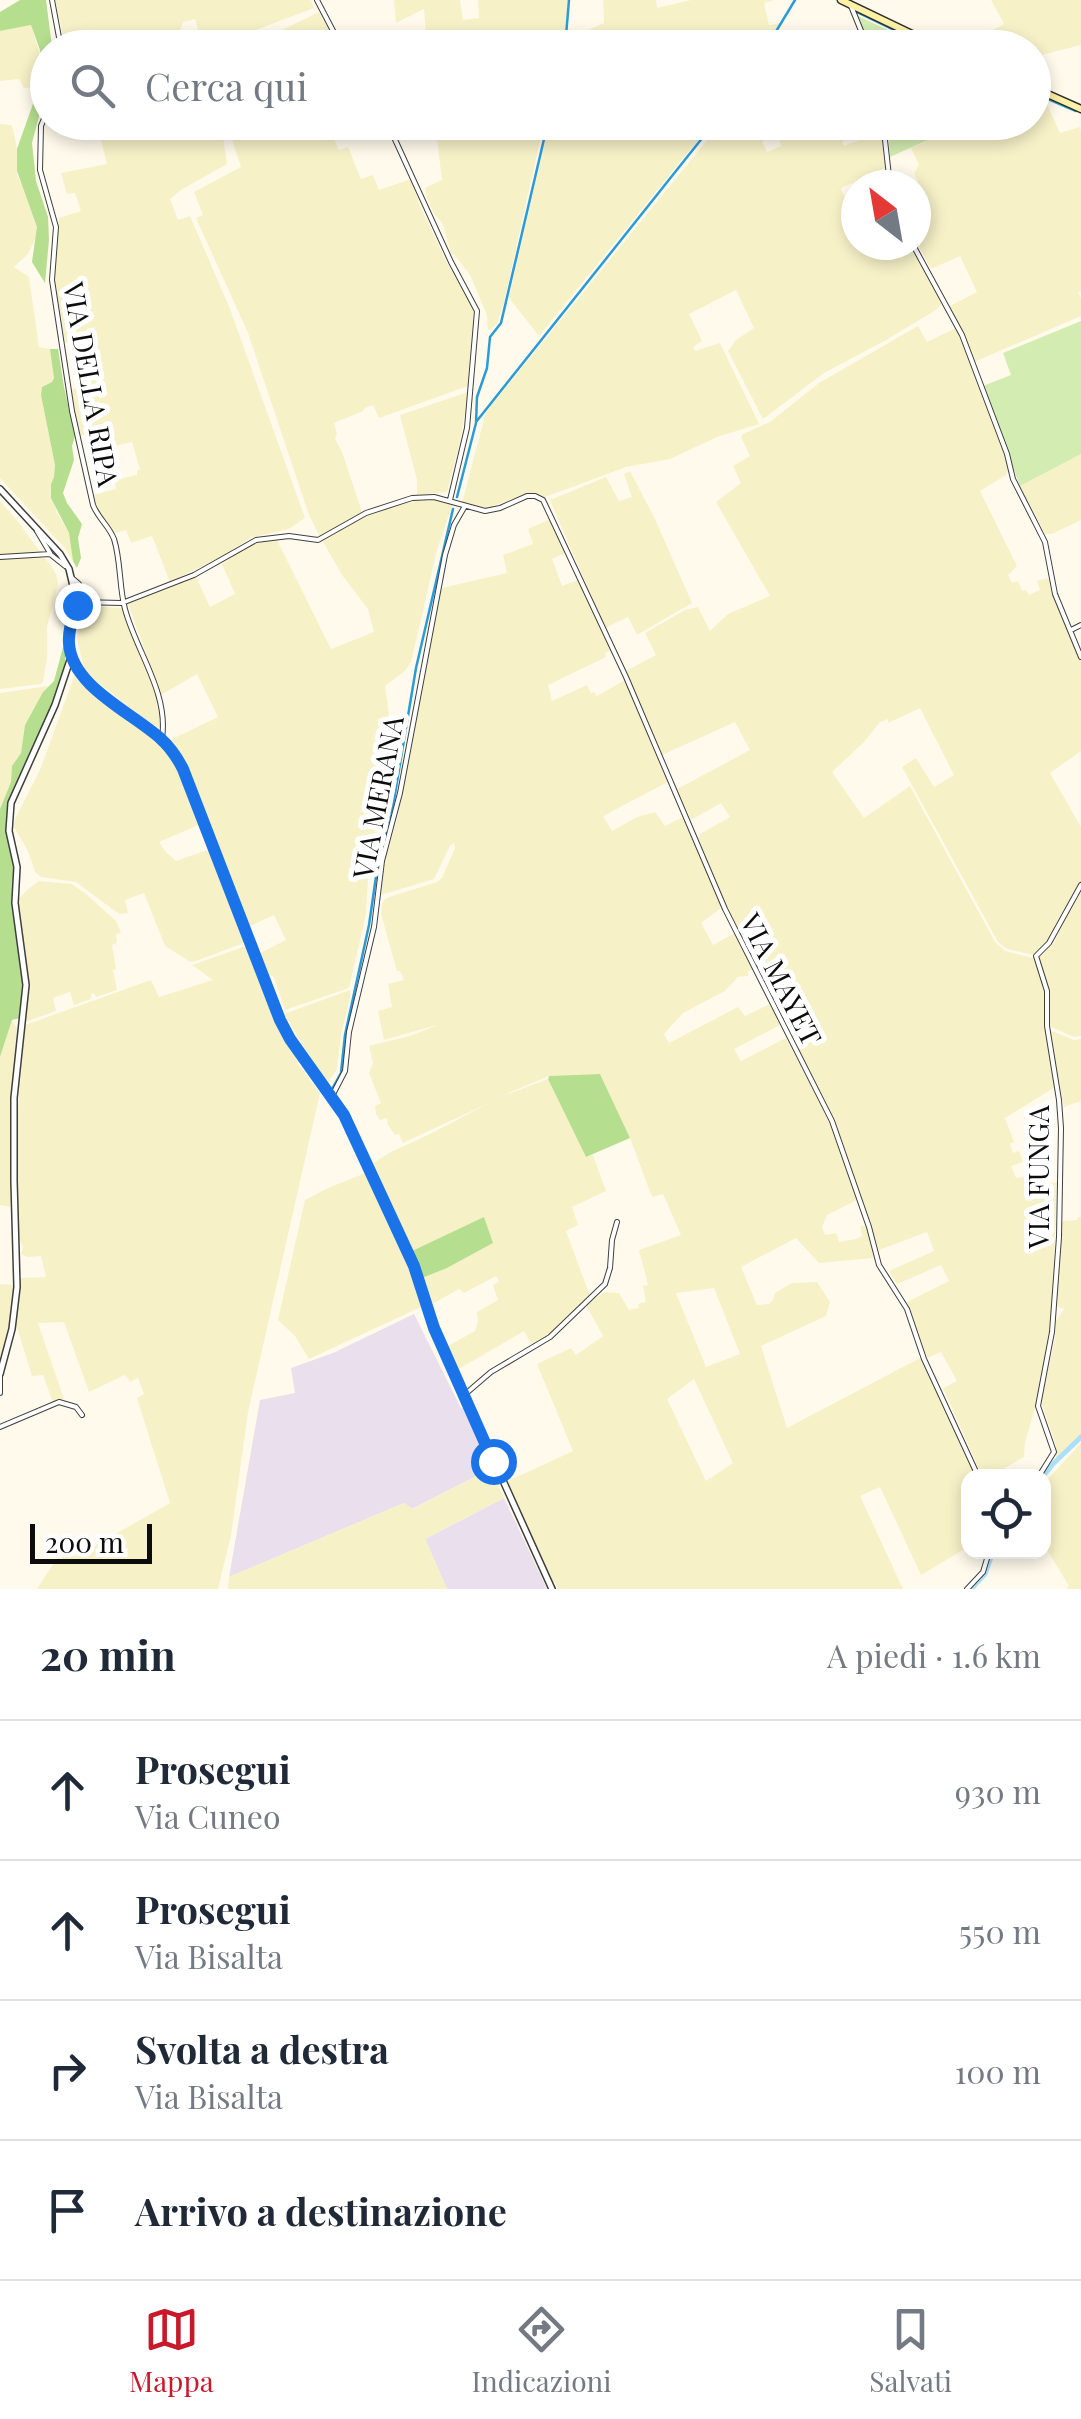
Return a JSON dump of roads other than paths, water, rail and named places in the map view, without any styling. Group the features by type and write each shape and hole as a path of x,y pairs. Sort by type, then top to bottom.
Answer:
{"main road":[{"path":"841,0 904,30"},
{"path":"1051,96 1081,109"}],"street":[{"path":"52,0 58,30"},
{"path":"317,0 333,30"},
{"path":"850,4 860,30"},
{"name":"VIA DELLA RIPA","path":"41,140 40,170 56,227 52,280 72,411 93,505 113,537 124,608 158,696 162,739"},
{"path":"396,140 477,312 467,428 450,500"},
{"path":"885,140 888,170"},
{"path":"921,260 962,335 1007,454 1012,479 1047,548 1052,583 1081,657"},
{"path":"0,490 70,569 68,640 76,670 162,739 183,769 286,1030 344,1115 414,1266 434,1328 552,1589"},
{"name":"VIA MAYET","path":"465,506 486,511 527,496 543,500 626,677 725,909 832,1120 879,1265 907,1309 924,1359 975,1469"},
{"path":"78,602 124,602 194,575 256,540 289,536 318,540 366,514 401,501 426,497 465,506"},
{"name":"VIA MERANA","path":"332,1096 345,1071 348,1032 374,927 382,861 400,792 445,555 454,525 465,506"},
{"path":"37,531 50,554 70,569"},
{"path":"0,558 50,554"},
{"path":"70,622 78,602 79,584 72,578"},
{"path":"1071,630 1081,624"},
{"path":"0,1393 17,1287 14,1098 26,973 16,917 17,867 9,831 10,803 55,706 71,657"},
{"name":"VIA FUNGA","path":"1044,1469 1054,1452 1038,1406 1052,1332 1061,1128 1047,1026 1047,991 1036,956 1049,943 1081,885"},
{"path":"464,1396 491,1372 550,1336 604,1284 617,1222"},
{"path":"0,1427 60,1402 76,1407 82,1415"},
{"path":"967,1589 983,1572 987,1559"}],"waterway":[{"path":"566,30 569,0"},
{"path":"777,30 795,0"},
{"path":"855,11 895,30"},
{"path":"1051,100 1076,111"},
{"path":"457,497 476,423 477,397 487,368 490,337 501,323 544,140"},
{"path":"476,422 701,140"},
{"path":"332,1089 341,1073 416,668 453,509"},
{"path":"1049,1469 1081,1437"},
{"path":"971,1589 985,1574 990,1559"}]}
